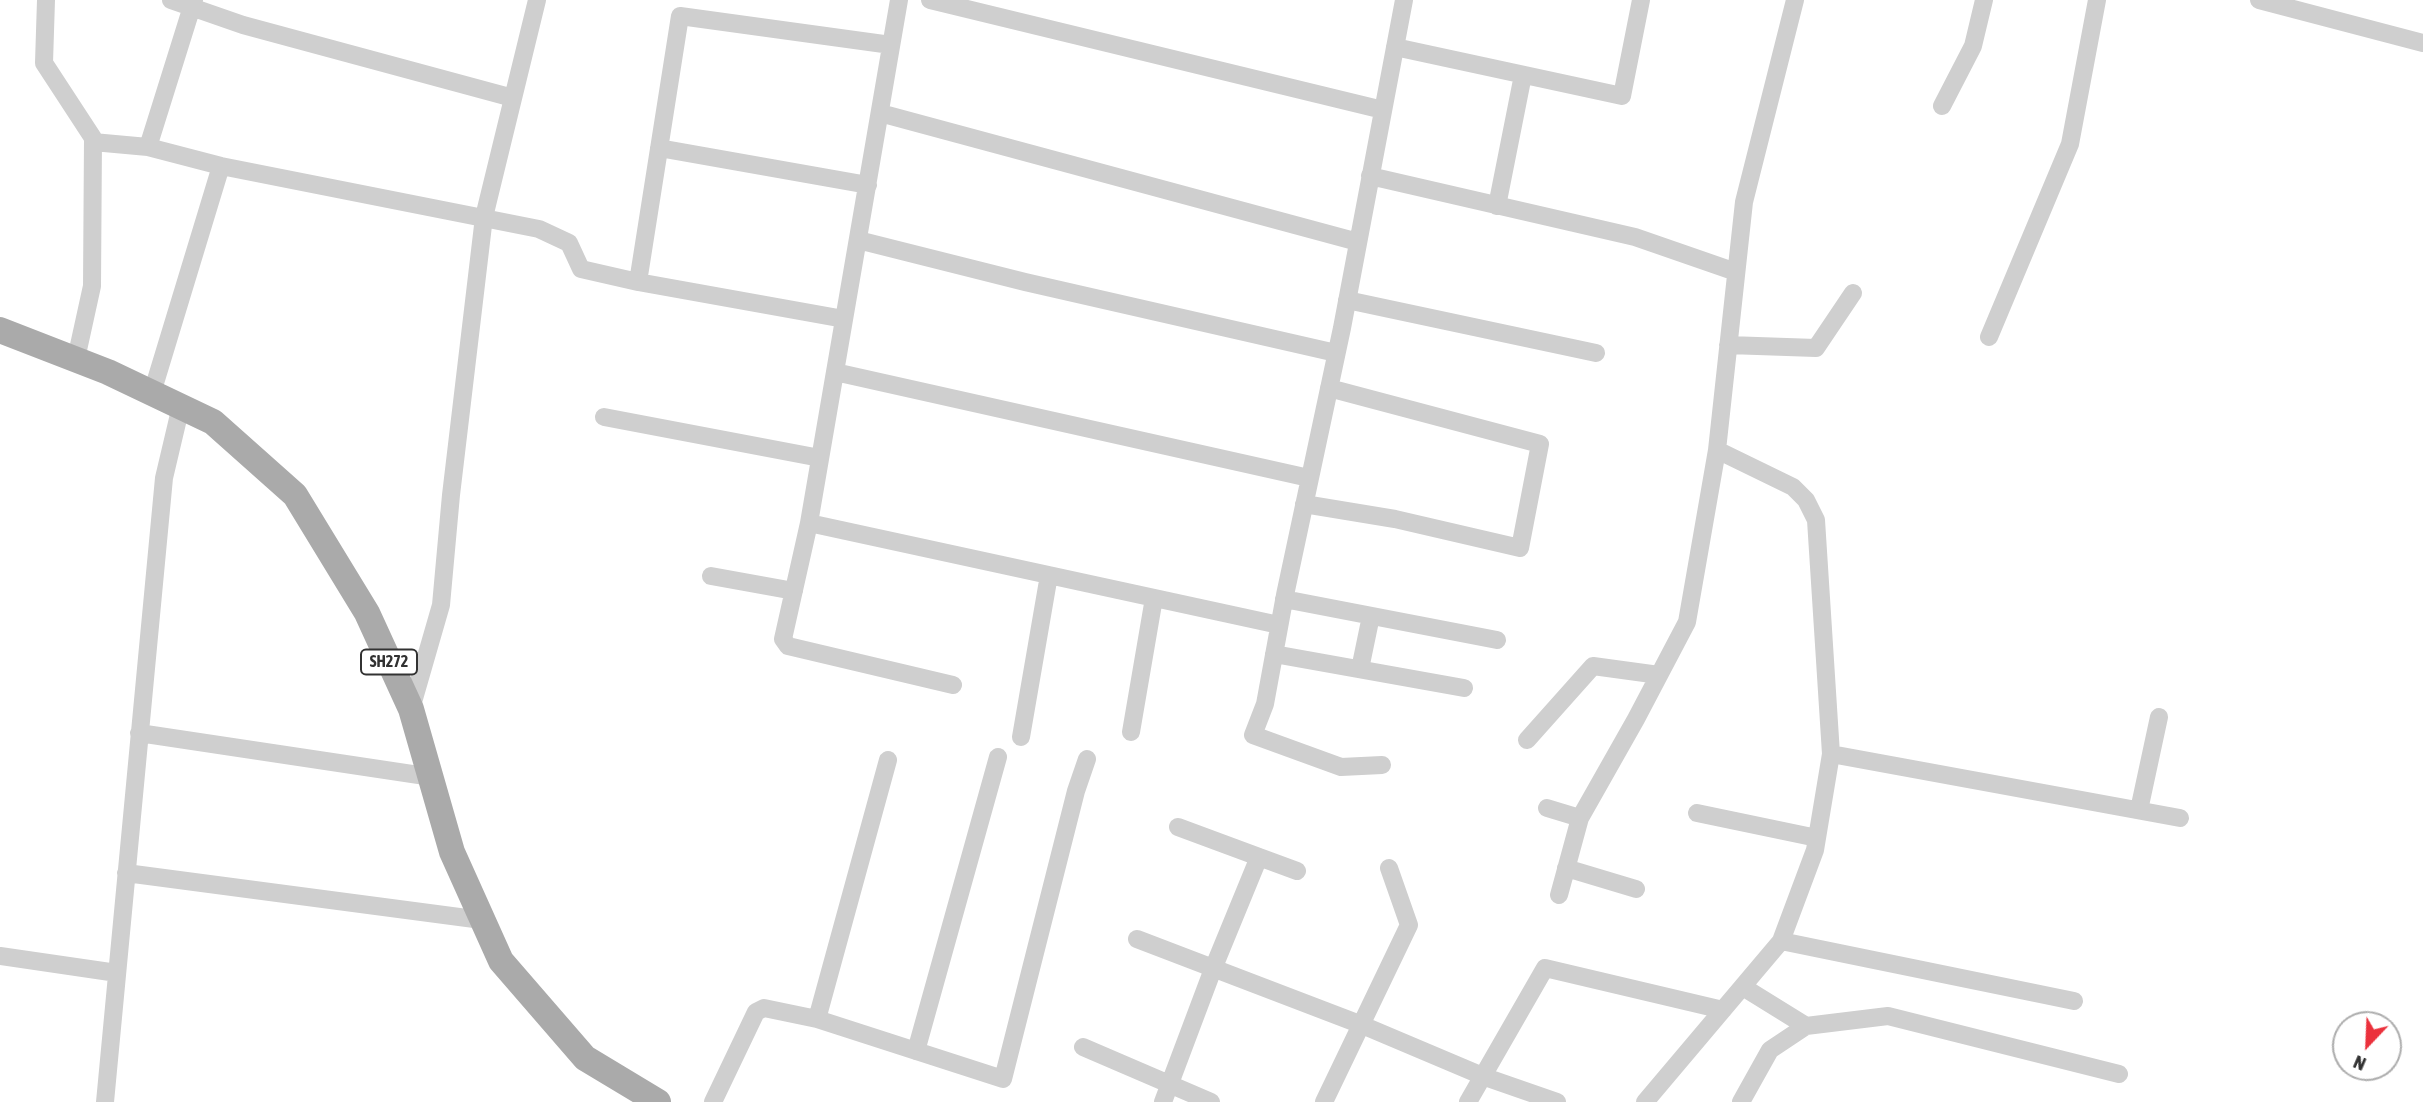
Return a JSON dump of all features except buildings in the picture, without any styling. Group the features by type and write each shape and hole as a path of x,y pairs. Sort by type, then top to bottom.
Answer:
{"main road":[{"name":"SH272","path":"0,330 76,359 213,422 295,495 367,613 411,709 452,852 501,961 585,1058 658,1102"}],"street":[{"path":"46,0 44,63 93,138 92,286 76,359"},
{"path":"171,0 193,3 243,25 513,98"},
{"path":"411,709 442,605 451,495 484,217 537,0"},
{"path":"899,0 820,458 783,639 788,646 953,685"},
{"path":"930,0 1383,110"},
{"path":"1382,765 1341,768 1253,735 1265,704 1284,599 1347,300 1404,0"},
{"path":"1395,47 1622,96 1641,0"},
{"path":"1559,895 1580,818 1687,621 1717,450 1744,202 1795,0"},
{"path":"1942,106 1973,46 1984,0"},
{"path":"1989,337 2070,144 2097,0"},
{"path":"2259,0 2423,43"},
{"path":"148,147 193,3"},
{"path":"638,282 680,16 891,45"},
{"path":"1497,206 1523,75"},
{"path":"880,113 1358,243"},
{"path":"93,142 148,147 221,166 539,229 569,243 582,269 638,282 844,319"},
{"path":"659,148 867,185"},
{"path":"152,393 221,166"},
{"path":"1370,176 1635,237 1736,272"},
{"path":"858,240 1025,282 1336,353"},
{"path":"1728,345 1816,348 1853,293"},
{"path":"1347,300 1596,353"},
{"path":"835,372 1310,478"},
{"path":"1304,504 1395,519 1520,548 1540,444 1329,388"},
{"path":"105,1102 164,478 181,407"},
{"path":"604,417 820,458"},
{"path":"1645,1102 1781,940 1815,850 1831,754 1816,520 1806,500 1793,487 1717,450"},
{"path":"808,523 1279,625"},
{"path":"1021,737 1049,575"},
{"path":"711,576 794,591"},
{"path":"1131,732 1154,598"},
{"path":"1284,599 1497,640"},
{"path":"1360,669 1371,616"},
{"path":"1274,654 1464,688"},
{"path":"1527,740 1593,666 1659,675"},
{"path":"2139,810 2159,717"},
{"path":"139,733 432,777"},
{"path":"1831,754 2180,818"},
{"path":"916,1051 998,758"},
{"path":"713,1102 756,1012 764,1008 817,1019 1003,1079 1076,791 1087,759"},
{"path":"817,1019 888,760"},
{"path":"1547,808 1580,818"},
{"path":"1698,813 1817,838"},
{"path":"1178,827 1297,871"},
{"path":"1166,1094 1259,857"},
{"path":"1324,1102 1409,925 1389,868"},
{"path":"1566,868 1636,889"},
{"path":"126,873 482,920"},
{"path":"1137,939 1362,1025 1485,1077 1557,1102"},
{"path":"1781,940 2074,1001"},
{"path":"0,956 117,973"},
{"path":"1468,1102 1485,1077 1545,968 1723,1010"},
{"path":"1743,987 1806,1026"},
{"path":"1741,1102 1770,1050 1806,1026 1888,1016 2119,1074"},
{"path":"1083,1047 1166,1094 1211,1102"}]}
